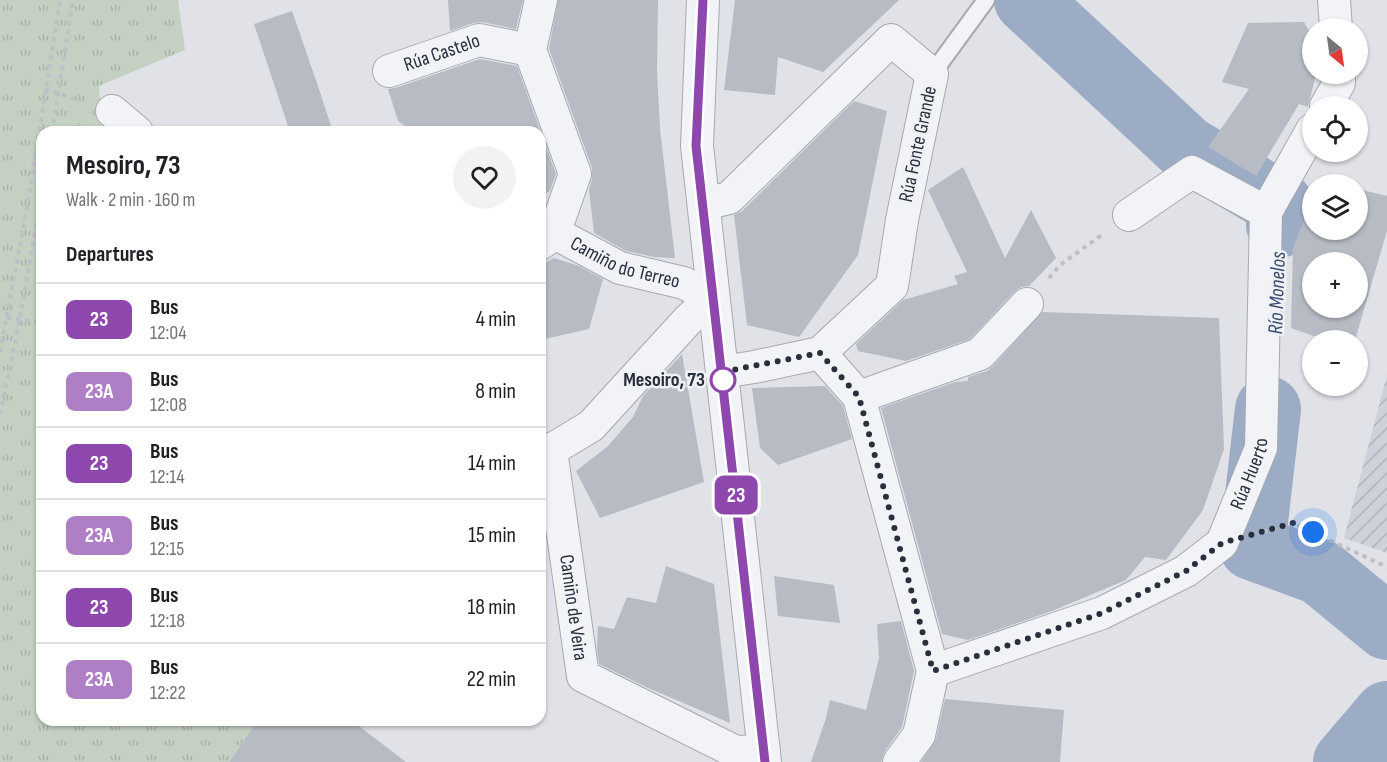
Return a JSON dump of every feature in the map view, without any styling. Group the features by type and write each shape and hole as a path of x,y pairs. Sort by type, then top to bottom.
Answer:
{"street":[{"path":"541,0 530,50 576,174 546,232"},
{"path":"1334,0 1335,18"},
{"path":"699,3 696,146 764,757"},
{"name":"Rúa Castelo","path":"389,71 479,40 530,50"},
{"name":"Rúa Fonte Grande","path":"704,204 729,198 891,40 932,74 902,220 892,286 820,353"},
{"path":"112,111 129,126"},
{"name":"Rúa Huerto","path":"933,671 1102,613 1186,571 1222,543 1262,448 1266,212 1302,148"},
{"path":"1129,215 1192,172 1266,212"},
{"name":"Camiño do Terreo","path":"546,234 620,268 684,283 712,298"},
{"path":"546,449 591,426 688,320 712,298"},
{"path":"859,397 980,354 1027,304"},
{"path":"722,372 820,353 859,397 933,671 919,735 899,762"},
{"name":"Camiño de Veira","path":"546,449 583,676 736,752 764,757"}],"lane":[{"path":"932,74 986,0"}],"path":[{"path":"39,126 60,0"},
{"path":"53,126 73,0"},
{"path":"0,352 36,144"},
{"path":"1027,304 1060,265 1129,215"},
{"path":"0,414 36,226"},
{"path":"7,318 36,321"},
{"path":"1222,543 1293,523 1387,567"}],"shaded area":[{"path":"1387,375 1387,553 1344,538"},
{"path":"1387,729 1387,762 1334,762 1335,758"}],"green space":[{"path":"0,0 178,0 185,50 99,86 102,126 36,126 36,726 254,726 229,762 0,762"}],"building":[{"path":"448,0 523,0 516,29 482,22 450,31"},
{"path":"558,0 658,0 657,71 660,129 675,258 654,257 626,251 594,233 589,190 592,168 549,49"},
{"path":"735,0 899,0 823,72 778,57 775,95 724,90"},
{"path":"292,11 331,126 288,126 254,24"},
{"path":"1302,22 1302,84 1314,84 1311,96 1302,96 1302,105 1299,104 1256,176 1208,147 1249,89 1222,82 1248,23"},
{"path":"480,59 517,66 539,126 405,126 398,121 388,89"},
{"path":"854,101 887,111 858,255 799,337 747,325 734,215 742,211"},
{"path":"546,146 556,174 550,191 546,193"},
{"path":"963,167 1005,258 1031,210 1056,258 1029,286 1021,287 1014,292 970,339 906,361 858,351 856,344 903,300 958,284 954,276 967,272 928,190"},
{"path":"1368,191 1387,196 1387,231 1368,296 1368,252 1302,252 1302,318 1361,318 1358,330 1302,330 1302,332 1291,328 1293,248 1302,225 1302,240 1368,240"},
{"path":"554,258 579,266 603,279 589,329 546,339 546,262"},
{"path":"1042,312 1219,318 1224,449 1203,510 1166,560 1145,557 1126,580 1052,611 968,640 942,634 881,408 955,382 968,381 968,377 987,371"},
{"path":"682,354 704,482 600,518 576,471 608,446 633,417 643,396"},
{"path":"825,386 843,406 852,439 778,465 760,448 752,388"},
{"path":"666,566 714,584 730,723 599,664 598,626 614,629 627,597 656,603"},
{"path":"774,576 834,585 840,623 778,616"},
{"path":"901,621 914,671 902,727 885,751 881,762 811,762 830,700 866,710 879,658 877,624"},
{"path":"945,699 1064,710 1060,762 921,762 936,739"},
{"path":"254,726 359,726 406,762 229,762"}],"waterway":[{"name":"Río Monelos","path":"1027,0 1186,148 1280,204 1279,225"},
{"name":"Río Monelos","path":"1268,409 1252,547 1320,572 1387,627"},
{"name":"Río Monelos","path":"1346,762 1387,714"}],"bus line":[{"name":"23","path":"703,0 696,146 765,762"}],"place":[{"name":"Mesoiro, 73","path":"723,380"}],"route":[{"path":"723,380 722,372 820,353 859,397 933,671 1102,613 1186,571 1222,543 1293,523 1313,532"}]}
